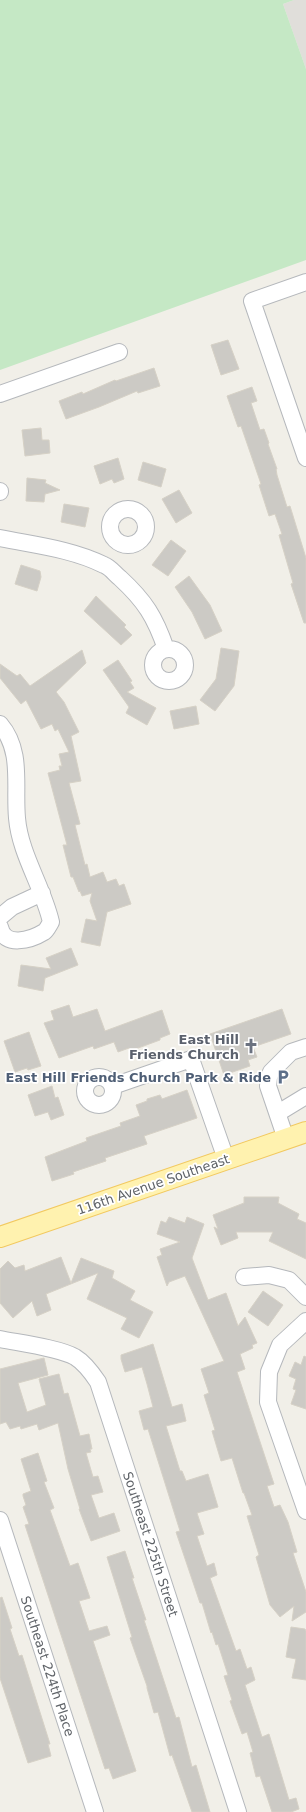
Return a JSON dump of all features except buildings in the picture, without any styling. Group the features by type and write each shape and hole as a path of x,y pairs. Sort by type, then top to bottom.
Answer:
{"main road":[{"name":"116th Avenue Southeast","path":"0,1238 306,1132"}],"street":[{"path":"306,282 252,301 306,458"},
{"path":"0,394 119,352"},
{"path":"0,538 83,556 105,565 131,589 146,606 159,627 166,649"},
{"path":"105,565 119,543"},
{"path":"0,724 14,747 16,765 17,819 22,841 42,893 51,922 44,932 20,941 11,940 4,936 0,928"},
{"path":"0,917 12,907 42,893"},
{"path":"286,1139 268,1086 269,1077 291,1052 306,1046"},
{"path":"113,1086 191,1059 226,1159"},
{"path":"278,1113 306,1096"},
{"path":"244,1277 269,1275 289,1280 306,1297"},
{"path":"306,1321 280,1345 269,1372 268,1402 306,1511"},
{"name":"Southeast 225th Street","path":"0,1338 61,1352 75,1357 92,1373 98,1382 238,1812"},
{"name":"Southeast 224th Place","path":"0,1520 95,1812"}],"shaded area":[{"path":"294,0 306,0 306,69 283,4"}],"green space":[{"path":"0,0 294,0 283,4 306,69 306,260 0,370"}],"place":[{"name":"East Hill Friends Church","path":"251,1046"},
{"name":"East Hill Friends Church Park & Ride","path":"283,1077"}]}
